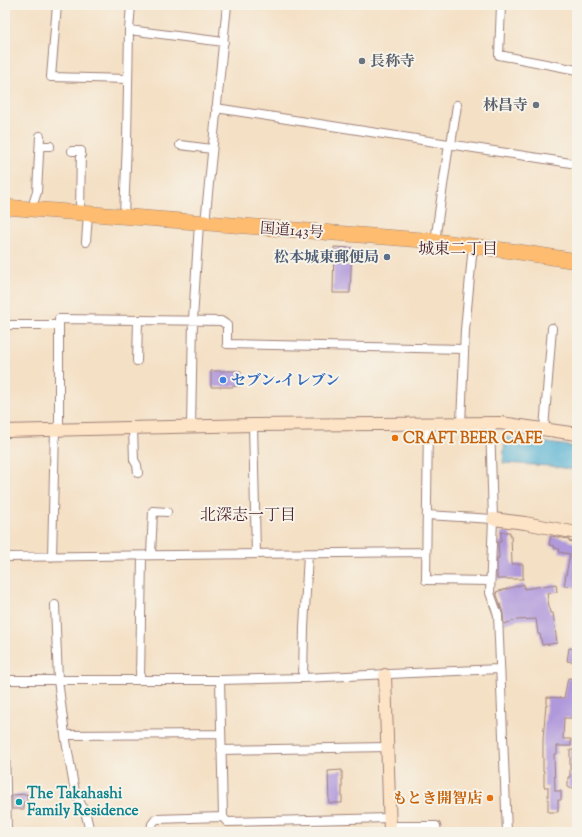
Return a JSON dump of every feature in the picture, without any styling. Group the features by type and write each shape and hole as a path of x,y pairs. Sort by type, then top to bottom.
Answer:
{"highway":[{"name":"国道143号","path":"5,207 435,241 577,261"}],"street":[{"path":"57,5 51,77 128,79"},
{"path":"124,216 128,30 131,5"},
{"path":"191,427 193,320 202,223 212,149 227,5"},
{"path":"501,5 499,55 577,70"},
{"path":"128,30 224,42"},
{"path":"435,241 457,105"},
{"path":"216,108 577,164"},
{"path":"34,210 34,201 38,192 40,136"},
{"path":"180,145 212,149"},
{"path":"40,146 50,146"},
{"path":"78,149 86,242"},
{"path":"460,423 472,245"},
{"path":"52,557 57,429 59,319 221,321 227,325 227,344 464,348"},
{"path":"137,361 138,320"},
{"path":"5,325 59,325"},
{"path":"544,429 552,328"},
{"path":"490,423 493,519 490,593 498,615 499,669 507,832"},
{"path":"5,431 500,423 577,434"},
{"path":"428,424 426,580 490,581"},
{"path":"252,426 256,553"},
{"path":"133,428 134,460 137,465 138,473"},
{"path":"151,556 153,511 167,512"},
{"path":"426,514 525,523 577,533"},
{"path":"5,557 426,552"},
{"path":"303,678 308,554"},
{"path":"140,680 142,556"},
{"path":"55,605 58,680 65,735 75,792 86,815 90,832"},
{"path":"5,680 220,680 385,675 499,669"},
{"path":"385,675 390,825"},
{"path":"220,680 222,818"},
{"path":"65,735 220,734"},
{"path":"221,750 387,747"},
{"path":"5,748 7,832"},
{"path":"151,832 152,824 156,819 222,818 227,822 436,826 437,832"}],"water":[{"path":"505,437 577,447 577,470 550,466 503,463"}],"building":[{"path":"334,247 352,248 350,293 333,293"},
{"path":"211,371 241,371 241,386 211,387"},
{"path":"501,532 510,532 512,564 523,564 523,579 497,579 497,558 499,558 498,542 501,542"},
{"path":"551,536 569,539 569,541 577,543 577,587 564,586 570,554 559,552 560,549 549,545"},
{"path":"524,584 524,589 556,584 557,592 547,593 550,613 553,613 557,643 542,645 540,634 538,634 536,619 517,620 504,624 503,613 496,592"},
{"path":"569,648 576,649 574,662 567,661"},
{"path":"568,678 577,679 575,707 577,707 577,718 564,718 563,739 571,739 571,746 557,746 557,754 554,754 555,791 561,791 561,800 558,800 558,812 548,812 548,787 544,787 543,771 543,739 547,697 564,698"},
{"path":"570,750 577,750 577,788 568,788 568,777 570,777"},
{"path":"342,770 342,803 329,803 328,771"},
{"path":"27,794 27,802 23,802 24,809 12,809 12,795"}],"place":[{"name":"長称寺","path":"362,61"},
{"name":"林昌寺","path":"536,105"},
{"name":"松本城東郵便局","path":"387,257"},
{"name":"セブン-イレブン","path":"223,380"},
{"name":"CRAFT BEER CAFE","path":"395,438"},
{"name":"もとき開智店","path":"490,798"},
{"name":"The Takahashi Family Residence","path":"19,802"}],"district":[{"name":"城東二丁目","path":"458,248"},
{"name":"北深志一丁目","path":"248,514"}]}
